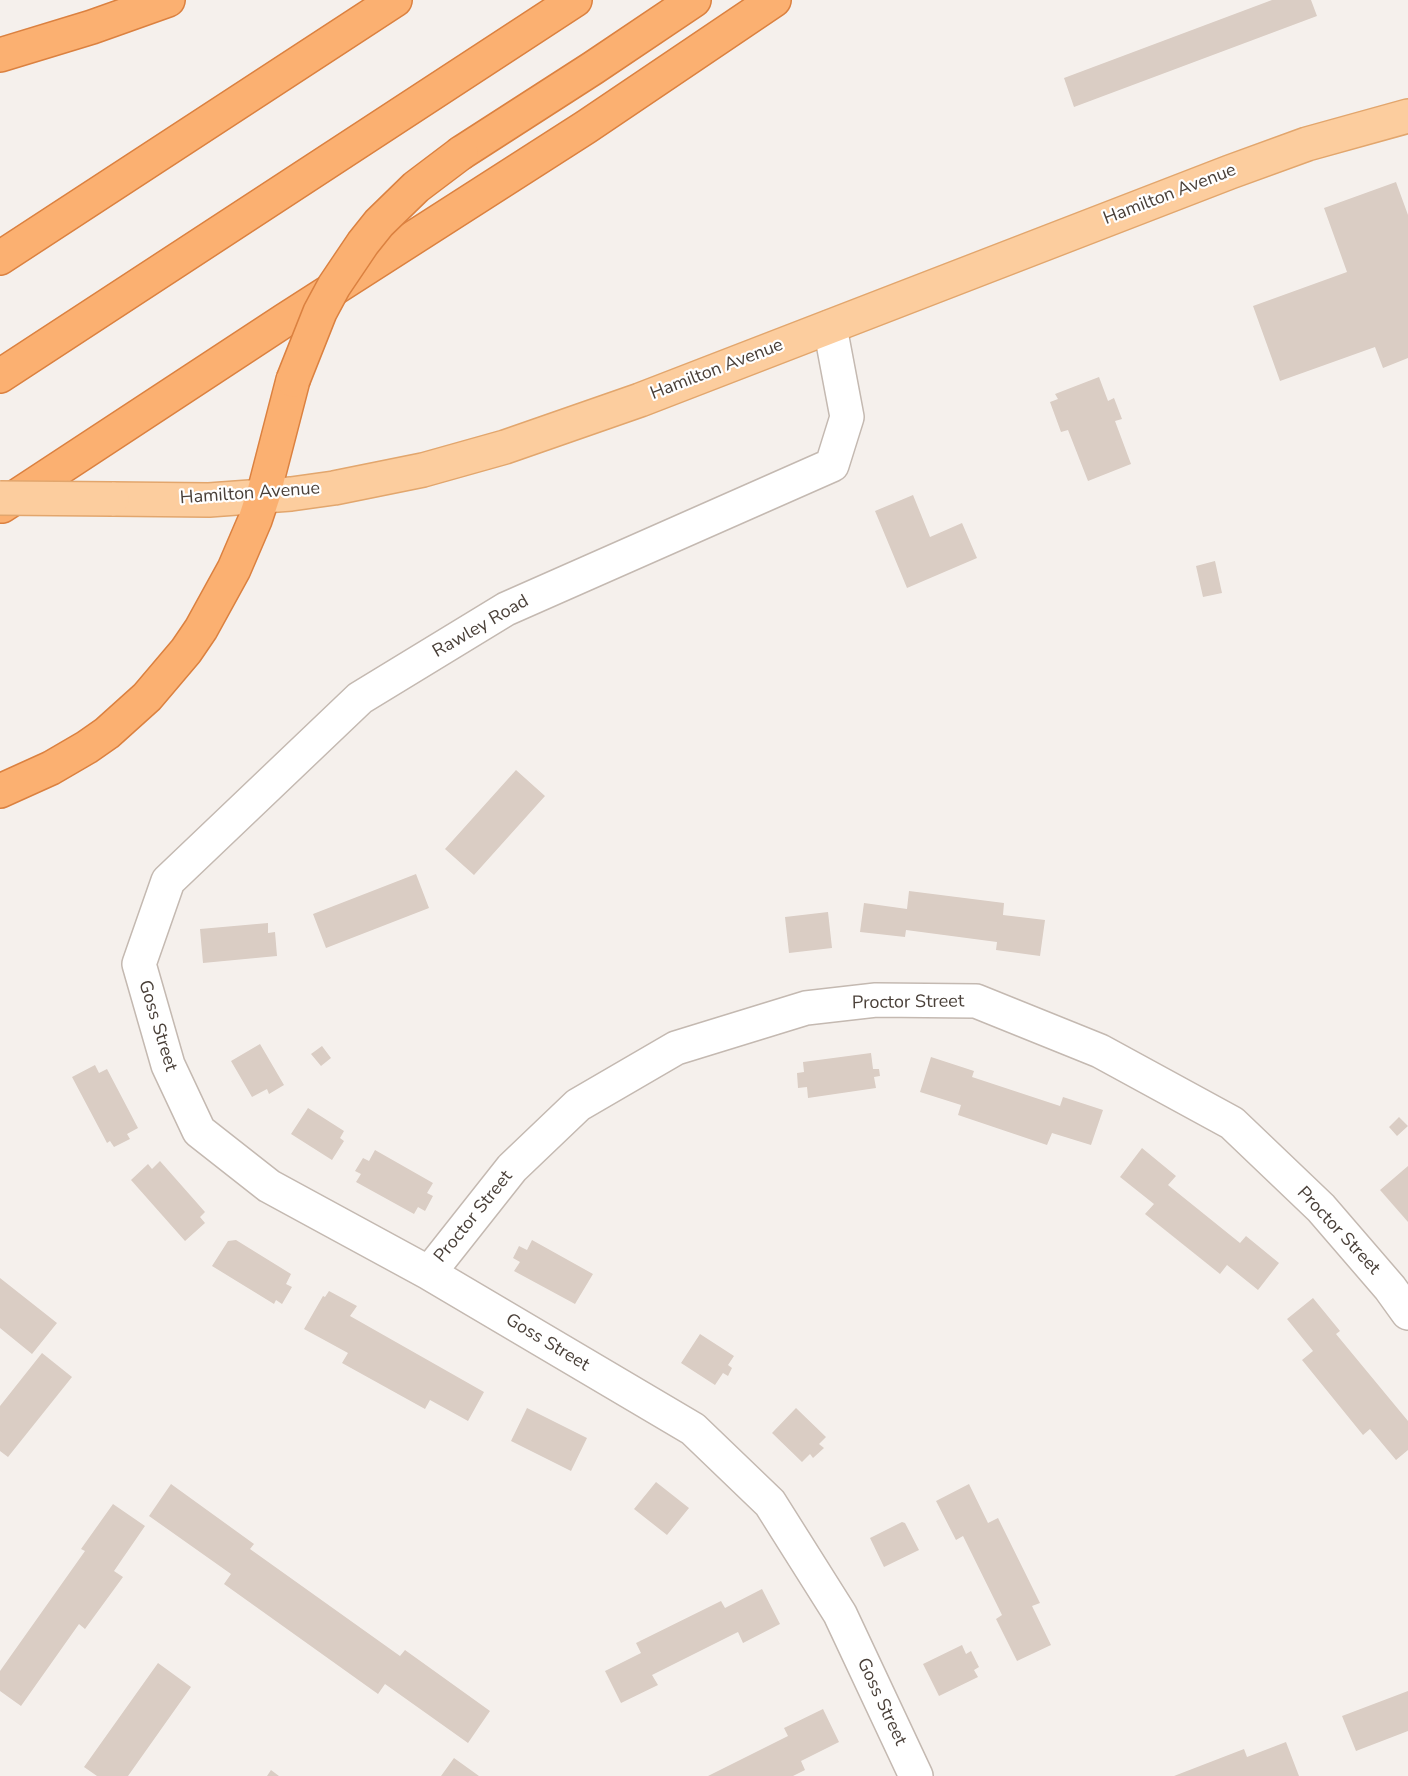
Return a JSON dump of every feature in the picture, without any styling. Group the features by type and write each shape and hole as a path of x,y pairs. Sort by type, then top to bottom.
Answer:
{"highway":[{"path":"0,55 92,27 168,0"},
{"path":"0,258 395,0"},
{"path":"0,376 575,0"},
{"path":"0,791 51,768 87,747 127,716 166,676 201,628 230,578 246,544 263,496 293,380 320,312 334,286 379,223 416,187 461,153 694,0"},
{"path":"0,507 275,326 586,127 774,0"}],"main road":[{"name":"Hamilton Avenue","path":"0,498 209,500 263,496 334,488 376,480 504,447 640,400 1307,144 1407,119"}],"street":[{"name":"Rawley Road","path":"139,964 168,881 360,698 506,609 832,465 847,417 830,327"},
{"name":"Goss Street","path":"139,964 168,1065 199,1131 269,1186 429,1273 693,1429 770,1503 840,1614 916,1776"},
{"name":"Proctor Street","path":"429,1273 512,1168 578,1105 676,1048 806,1008 876,1000 976,1001 1100,1051 1232,1123 1321,1209 1390,1288 1408,1313"}],"building":[{"path":"1272,0 1311,0 1317,16 1074,107 1064,78"},
{"path":"1396,182 1408,215 1408,358 1383,368 1375,347 1280,381 1253,306 1347,272 1324,208"},
{"path":"1099,377 1108,401 1114,398 1122,419 1115,421 1131,464 1088,481 1068,430 1061,432 1050,402 1058,399 1055,394"},
{"path":"913,495 930,537 962,523 977,558 907,588 875,511"},
{"path":"1215,561 1222,593 1203,597 1196,566"},
{"path":"516,770 545,796 474,875 445,849"},
{"path":"416,874 429,908 326,948 313,914"},
{"path":"909,891 1004,903 1003,915 1045,920 1040,956 996,950 997,942 906,930 905,937 860,932 864,903 907,909"},
{"path":"828,912 832,948 789,953 785,917"},
{"path":"268,923 268,933 275,932 277,956 203,963 200,929"},
{"path":"260,1044 284,1085 269,1094 267,1089 252,1097 231,1061"},
{"path":"322,1046 331,1058 321,1066 311,1054"},
{"path":"871,1053 873,1069 879,1069 880,1076 874,1077 876,1088 808,1098 807,1087 798,1088 797,1073 804,1072 803,1062"},
{"path":"931,1057 974,1071 972,1077 1060,1106 1063,1097 1103,1110 1091,1145 1052,1133 1047,1145 958,1115 961,1105 920,1092"},
{"path":"95,1065 99,1073 107,1069 138,1128 127,1134 130,1139 114,1147 110,1141 107,1143 72,1077"},
{"path":"308,1108 344,1131 340,1138 344,1141 332,1160 291,1134"},
{"path":"1399,1117 1408,1126 1397,1136 1389,1127"},
{"path":"1142,1148 1176,1176 1168,1185 1240,1243 1246,1236 1279,1263 1258,1290 1227,1265 1220,1274 1145,1214 1154,1204 1120,1177"},
{"path":"375,1150 433,1183 427,1193 433,1196 425,1211 418,1207 414,1214 356,1182 361,1174 355,1171 363,1158 369,1161"},
{"path":"160,1161 205,1212 200,1217 205,1223 185,1241 131,1180 148,1164 152,1169"},
{"path":"1408,1166 1408,1222 1380,1190"},
{"path":"236,1240 291,1274 286,1284 292,1287 282,1304 276,1300 274,1304 212,1266 228,1241"},
{"path":"532,1240 593,1274 575,1304 514,1271 520,1262 513,1258 519,1246 527,1250"},
{"path":"0,1278 57,1323 32,1354 0,1328"},
{"path":"329,1291 357,1306 350,1316 484,1392 468,1421 430,1400 425,1409 342,1363 348,1353 304,1329 323,1296 325,1297"},
{"path":"1313,1298 1340,1331 1336,1334 1408,1421 1408,1450 1396,1460 1370,1429 1363,1435 1302,1360 1313,1351 1287,1319"},
{"path":"700,1334 734,1356 728,1365 732,1368 728,1376 723,1373 715,1385 681,1363"},
{"path":"42,1353 72,1377 8,1457 0,1451 0,1406"},
{"path":"527,1408 587,1438 571,1471 511,1441"},
{"path":"796,1408 826,1437 819,1444 824,1448 813,1458 810,1454 802,1462 772,1433"},
{"path":"656,1482 689,1508 667,1535 634,1509"},
{"path":"171,1484 254,1544 250,1549 400,1656 405,1650 490,1711 468,1743 385,1684 378,1694 224,1584 231,1574 149,1516"},
{"path":"969,1484 988,1523 998,1518 1040,1603 1032,1606 1051,1645 1017,1661 996,1619 1002,1615 963,1536 956,1540 936,1501"},
{"path":"113,1504 145,1526 114,1571 123,1577 85,1629 79,1624 21,1706 0,1691 0,1671 85,1551 81,1549"},
{"path":"902,1522 905,1523 919,1550 884,1567 870,1538"},
{"path":"762,1589 780,1624 743,1643 738,1632 652,1675 658,1685 621,1703 605,1671 641,1653 636,1643 721,1601 725,1608"},
{"path":"962,1645 966,1654 971,1651 979,1667 974,1670 978,1677 939,1696 923,1664"},
{"path":"158,1663 191,1687 128,1776 97,1776 84,1767"},
{"path":"1408,1691 1408,1731 1356,1751 1342,1716"},
{"path":"823,1709 839,1742 801,1761 805,1770 793,1776 708,1776 788,1736 784,1728"},
{"path":"1286,1742 1299,1776 1174,1776 1244,1749 1247,1757"},
{"path":"454,1758 479,1776 441,1776"},
{"path":"271,1770 279,1776 267,1776"}]}
